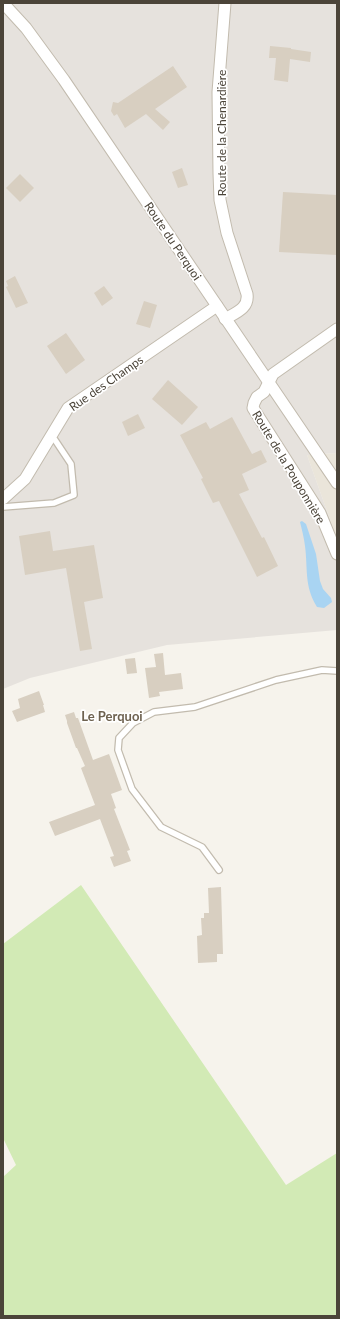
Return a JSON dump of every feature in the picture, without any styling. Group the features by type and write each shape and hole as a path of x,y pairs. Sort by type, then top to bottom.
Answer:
{"street":[{"name":"Route du Perquoi","path":"3,3 26,28 64,80 337,483"},
{"name":"Route de la Chenardière","path":"225,3 218,92 220,200 227,233 248,301 245,306 225,319"},
{"name":"Rue des Champs","path":"3,499 25,479 68,408 216,306"},
{"path":"269,384 273,374 337,329"},
{"name":"Route de la Pouponnière","path":"269,384 264,392 257,397 253,408 320,513 337,554"}],"lane":[{"path":"3,506 54,503 74,495 71,464 55,440 51,437"},
{"path":"219,870 202,847 161,827 132,789 118,750 119,738 133,723 154,712 195,707 276,680 322,670 337,671"}],"shaded area":[{"path":"3,3 337,3 337,453 307,455 337,539 337,630 167,645 30,678 3,689"},
{"path":"337,453 337,539 307,455"}],"green space":[{"path":"81,885 286,1185 337,1153 337,1316 3,1316 3,1177 16,1165 3,1138 3,944"}],"water":[{"path":"302,521 306,524 316,554 320,581 323,589 331,598 332,602 324,608 317,607 308,585 305,543 300,522"}],"building":[{"path":"270,46 311,52 310,62 290,59 288,82 274,80 276,58 269,58"},
{"path":"173,66 187,87 155,109 170,122 163,130 146,114 125,128 117,114 114,116 111,111 113,102 118,103"},
{"path":"182,168 188,185 178,188 172,172"},
{"path":"20,174 34,188 20,202 6,188"},
{"path":"283,192 337,195 337,255 279,252"},
{"path":"15,276 28,303 16,308 6,287 8,286 6,281"},
{"path":"104,286 113,298 102,306 94,293"},
{"path":"144,301 157,305 150,328 136,324"},
{"path":"66,333 85,360 66,374 47,346"},
{"path":"168,380 198,407 182,425 152,399"},
{"path":"138,414 145,428 128,436 122,422"},
{"path":"232,417 252,454 261,450 267,462 242,474 249,490 239,494 262,538 264,537 278,566 257,577 219,501 213,503 201,479 203,478 180,435 206,422 210,429"},
{"path":"50,531 53,551 94,545 103,598 84,602 92,649 80,651 66,568 25,575 19,536"},
{"path":"163,653 165,675 181,673 183,689 159,692 160,696 149,698 145,668 156,667 154,654"},
{"path":"135,658 137,673 127,674 125,659"},
{"path":"39,691 45,712 17,722 12,711 20,708 18,699"},
{"path":"74,712 76,718 78,718 93,760 109,754 122,790 111,794 116,808 114,809 130,850 127,851 131,861 114,867 110,857 114,856 100,819 55,836 49,822 95,805 81,768 85,766 76,748 65,715"},
{"path":"221,887 223,954 217,954 217,962 198,963 197,936 202,935 201,918 204,918 204,913 209,913 208,888"}],"district":[{"name":"Le Perquoi","path":"112,716"}]}
